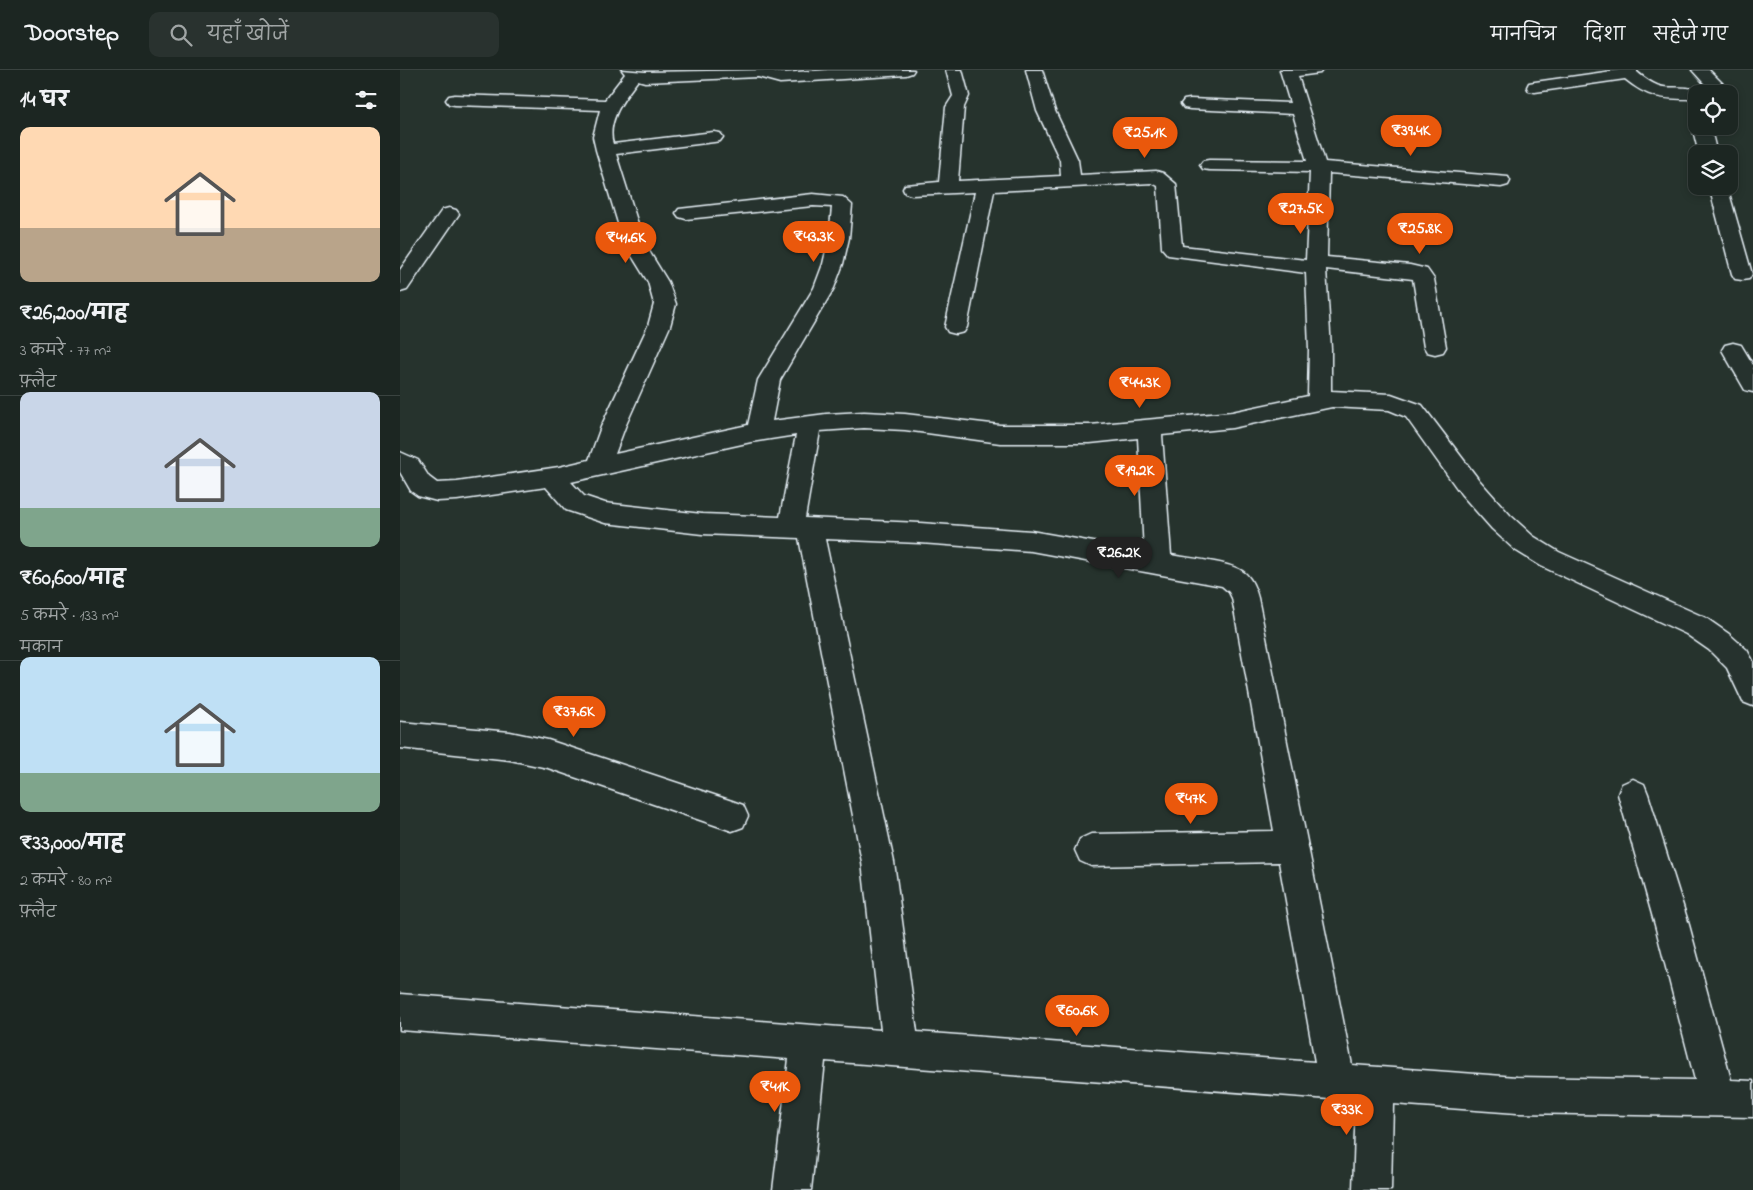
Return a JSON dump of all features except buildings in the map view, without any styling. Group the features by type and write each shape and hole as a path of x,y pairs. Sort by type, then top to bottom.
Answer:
{"street":[{"path":"598,468 612,427 660,326 664,304 658,282 634,243 605,150 602,133 610,105 632,72 655,77 759,72 783,78 906,70"},
{"path":"948,186 955,107 960,96 954,70"},
{"path":"1034,70 1046,110 1069,160 1071,180"},
{"path":"1314,70 1288,71 1318,167 1321,186 1317,265 1320,349 1319,401"},
{"path":"1700,70 1714,85"},
{"path":"1535,87 1628,71 1643,86 1654,92 1688,100"},
{"path":"455,100 610,105"},
{"path":"1190,104 1300,108"},
{"path":"605,150 714,137"},
{"path":"1209,165 1318,167 1502,180"},
{"path":"912,188 1156,177 1165,181 1168,188 1172,248 1177,252 1317,265 1410,271 1420,274 1424,279 1435,348"},
{"path":"956,327 986,184"},
{"path":"1720,195 1742,274"},
{"path":"686,213 813,200 836,200 842,205 839,238 833,264 824,288 769,380 758,432"},
{"path":"400,285 449,214"},
{"path":"1732,350 1753,384"},
{"path":"400,461 409,466 420,484 427,489 437,492 457,491 552,478 758,432 810,424 864,420 905,422 1000,434 1043,435 1232,420 1332,399 1391,402 1414,411 1470,487 1501,522 1524,542 1550,559 1696,626 1719,642 1737,659 1753,693"},
{"path":"810,424 801,529 878,862 901,1049"},
{"path":"1149,428 1154,478 1158,564"},
{"path":"552,478 575,503 605,513 702,524 920,533 1031,541 1234,579 1242,588 1337,1082"},
{"path":"400,735 510,746 548,754 732,816"},
{"path":"1633,794 1672,925 1718,1098"},
{"path":"1091,850 1292,846"},
{"path":"400,1012 1517,1095 1753,1099"},
{"path":"792,1190 809,1042"},
{"path":"1372,1190 1375,1084"}]}
